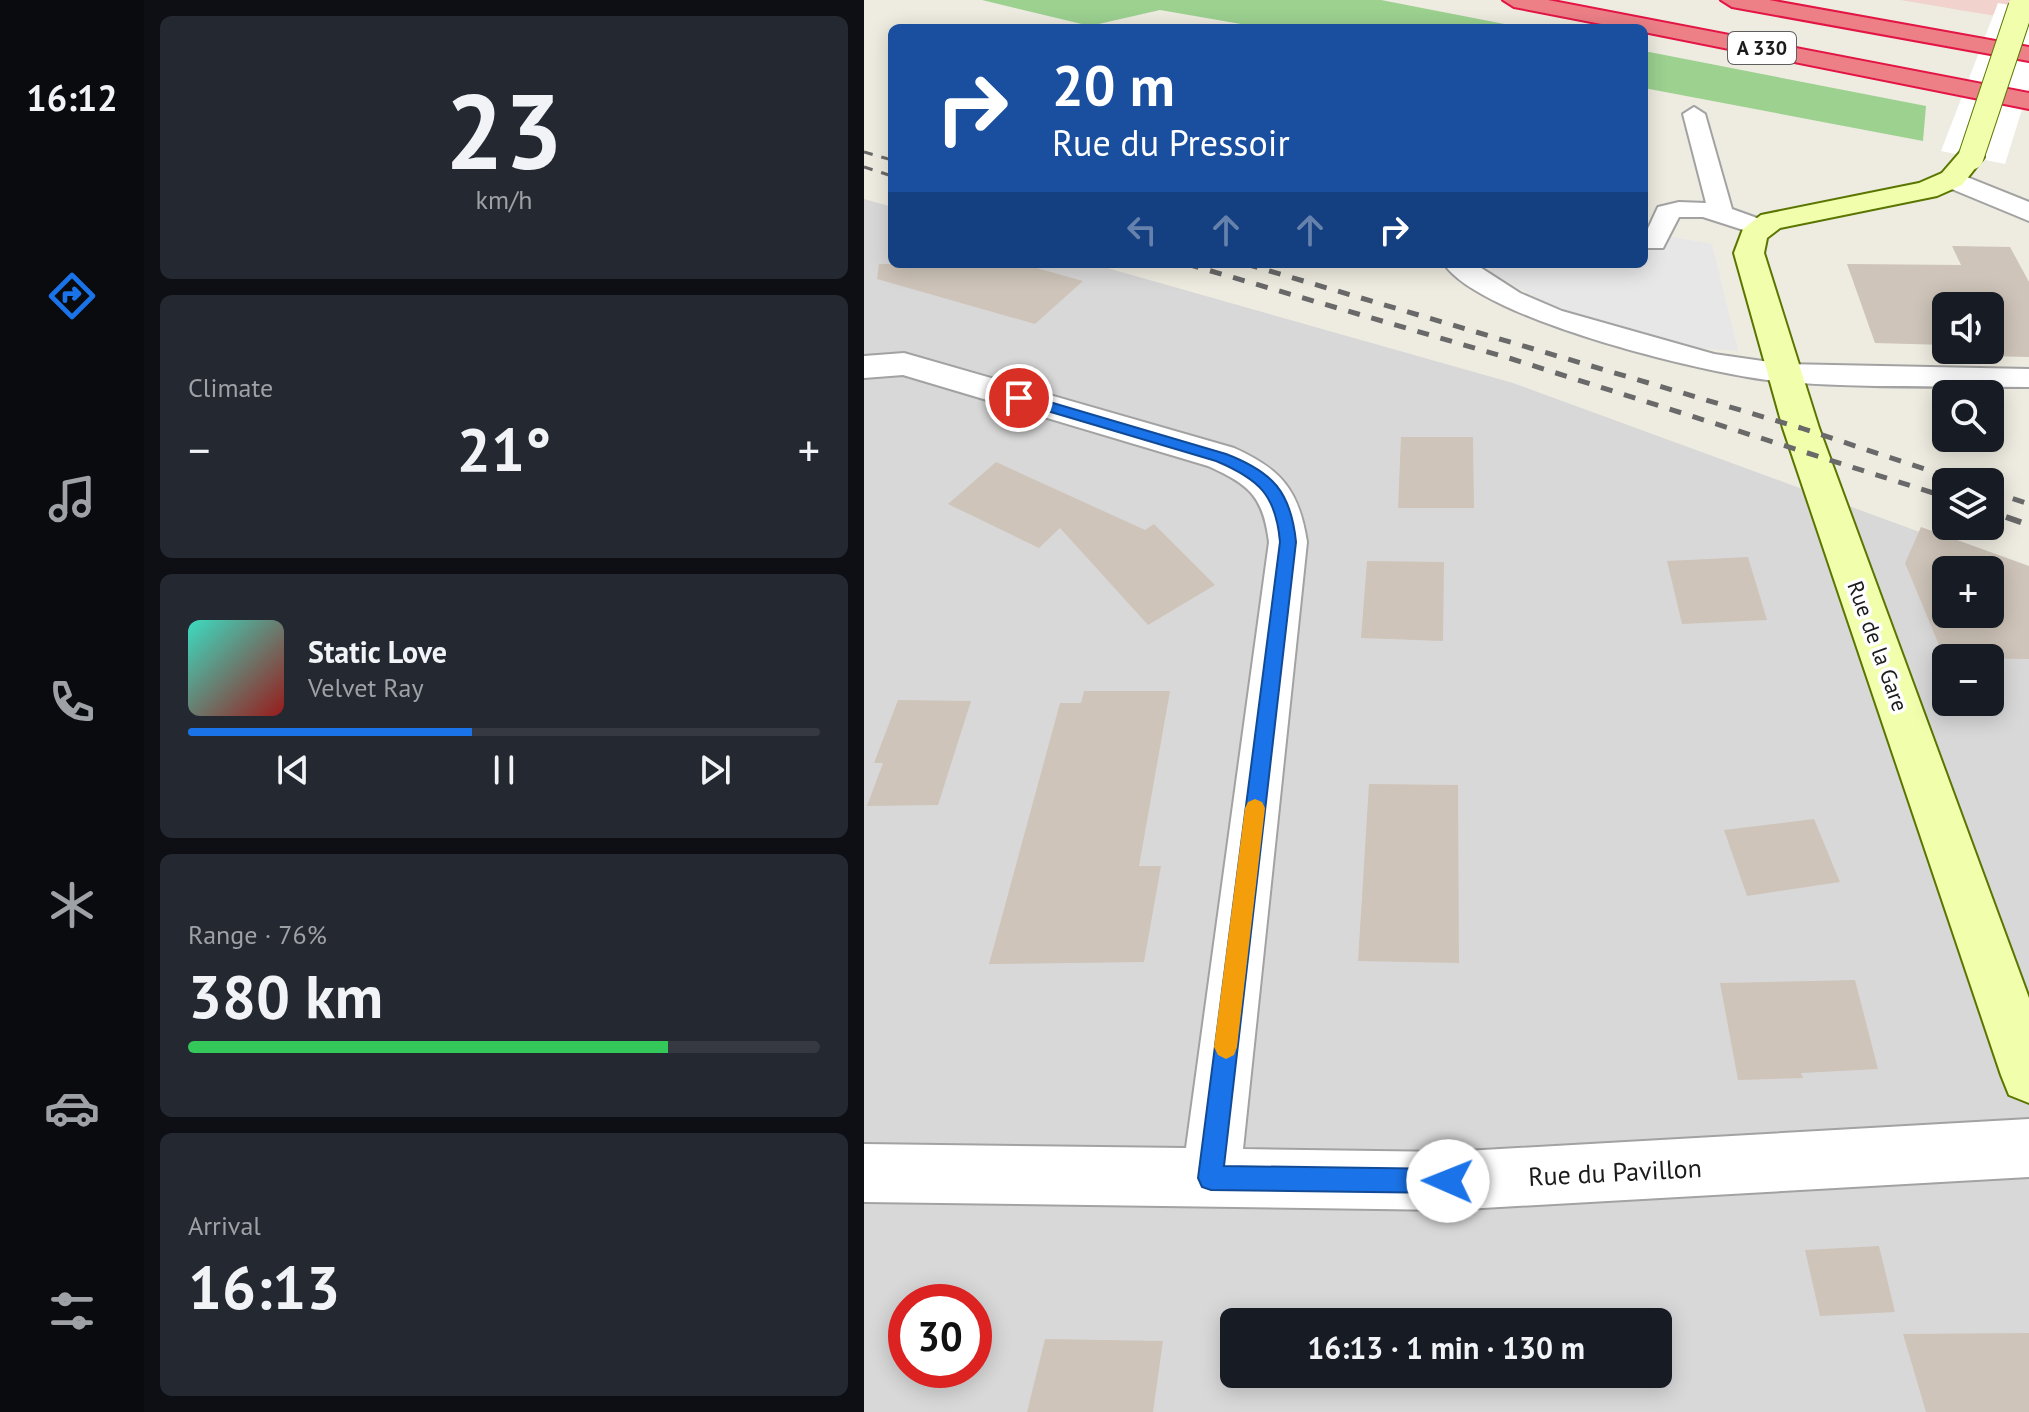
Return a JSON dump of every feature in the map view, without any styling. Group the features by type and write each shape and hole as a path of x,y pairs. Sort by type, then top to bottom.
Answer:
{"highway":[{"name":"A 330","path":"1514,0 1636,24"},
{"name":"A 330","path":"1732,0 2029,54"},
{"name":"A 330","path":"1648,26 2029,101"}],"street":[{"path":"1765,224 1906,195 1952,179 1971,157 2023,4"},
{"path":"1952,179 2029,212"},
{"name":"Rue de la Gare","path":"1765,224 1753,235 1749,253 1784,373 1844,554 1889,671 2029,1075"},
{"path":"864,367 904,364 1221,457 1249,469 1277,494 1286,516 1288,542 1211,1178"},
{"name":"Rue du Pavillon","path":"864,1173 1448,1181 2029,1148"}],"lane":[{"path":"1694,114 1721,213"},
{"path":"1654,243 1667,212 1697,208 1765,224"},
{"path":"1463,268 1510,299 1552,317 1713,363 1784,373 2029,378"}],"shaded area":[{"path":"1901,0 2029,0 2029,21 1965,11"},
{"path":"864,199 888,206 888,268 1107,268 1513,383 1932,536 1932,540 1942,540 1985,556 1932,556 1932,628 2004,628 2004,563 2029,572 2029,1412 864,1412"},
{"path":"1648,233 1712,244 1738,351 1697,348 1554,307 1490,273 1491,268 1648,268"}],"green space":[{"path":"982,0 1381,0 1504,24 1241,24 1160,10 1099,24 1082,24"},
{"path":"1648,52 1926,106 1923,141 1648,89"}],"pier":[{"path":"1998,3 2029,8 2029,87 2005,164 1941,151"}],"building":[{"path":"1952,246 2010,247 2029,282 2029,357 2004,356 2004,292 1932,292 1932,345 1875,343 1847,264 1961,265"},
{"path":"879,264 888,264 888,268 1036,268 1083,281 1035,324 877,279"},
{"path":"1401,437 1473,437 1474,508 1398,508"},
{"path":"996,462 1145,530 1154,524 1215,585 1148,625 1060,528 1039,548 948,504"},
{"path":"1921,527 1932,531 1932,540 1957,540 2001,556 1932,556 1932,628 2004,628 2004,557 2029,566 2029,659 2004,659 2004,644 1939,644 1905,563"},
{"path":"1748,557 1767,620 1682,624 1667,561"},
{"path":"1367,561 1444,562 1443,641 1361,638"},
{"path":"1084,691 1170,691 1139,866 1161,866 1144,962 989,964 1060,703 1081,703"},
{"path":"898,700 971,701 938,805 867,806 883,763 874,763"},
{"path":"1369,784 1458,785 1459,963 1358,961"},
{"path":"1814,819 1840,882 1747,896 1724,830"},
{"path":"1855,980 1878,1069 1801,1073 1803,1078 1738,1080 1720,983"},
{"path":"1879,1246 1895,1312 1820,1316 1805,1250"},
{"path":"2029,1333 2029,1412 1926,1412 1903,1334"},
{"path":"1045,1339 1163,1341 1153,1412 1027,1412"}],"railway":[{"path":"864,152 888,159"},
{"path":"864,167 888,175"},
{"path":"1201,268 1512,359 1932,493"},
{"path":"1260,268 1801,428 1932,471"},
{"path":"2004,496 2029,504"},
{"path":"2004,516 2012,519"},
{"path":"2006,517 2029,525"}],"slow traffic":[{"path":"1226,1047 1255,808"}],"route":[{"path":"1019,398 1221,457 1249,469 1277,494 1286,516 1288,542 1211,1178 1448,1181"}]}
